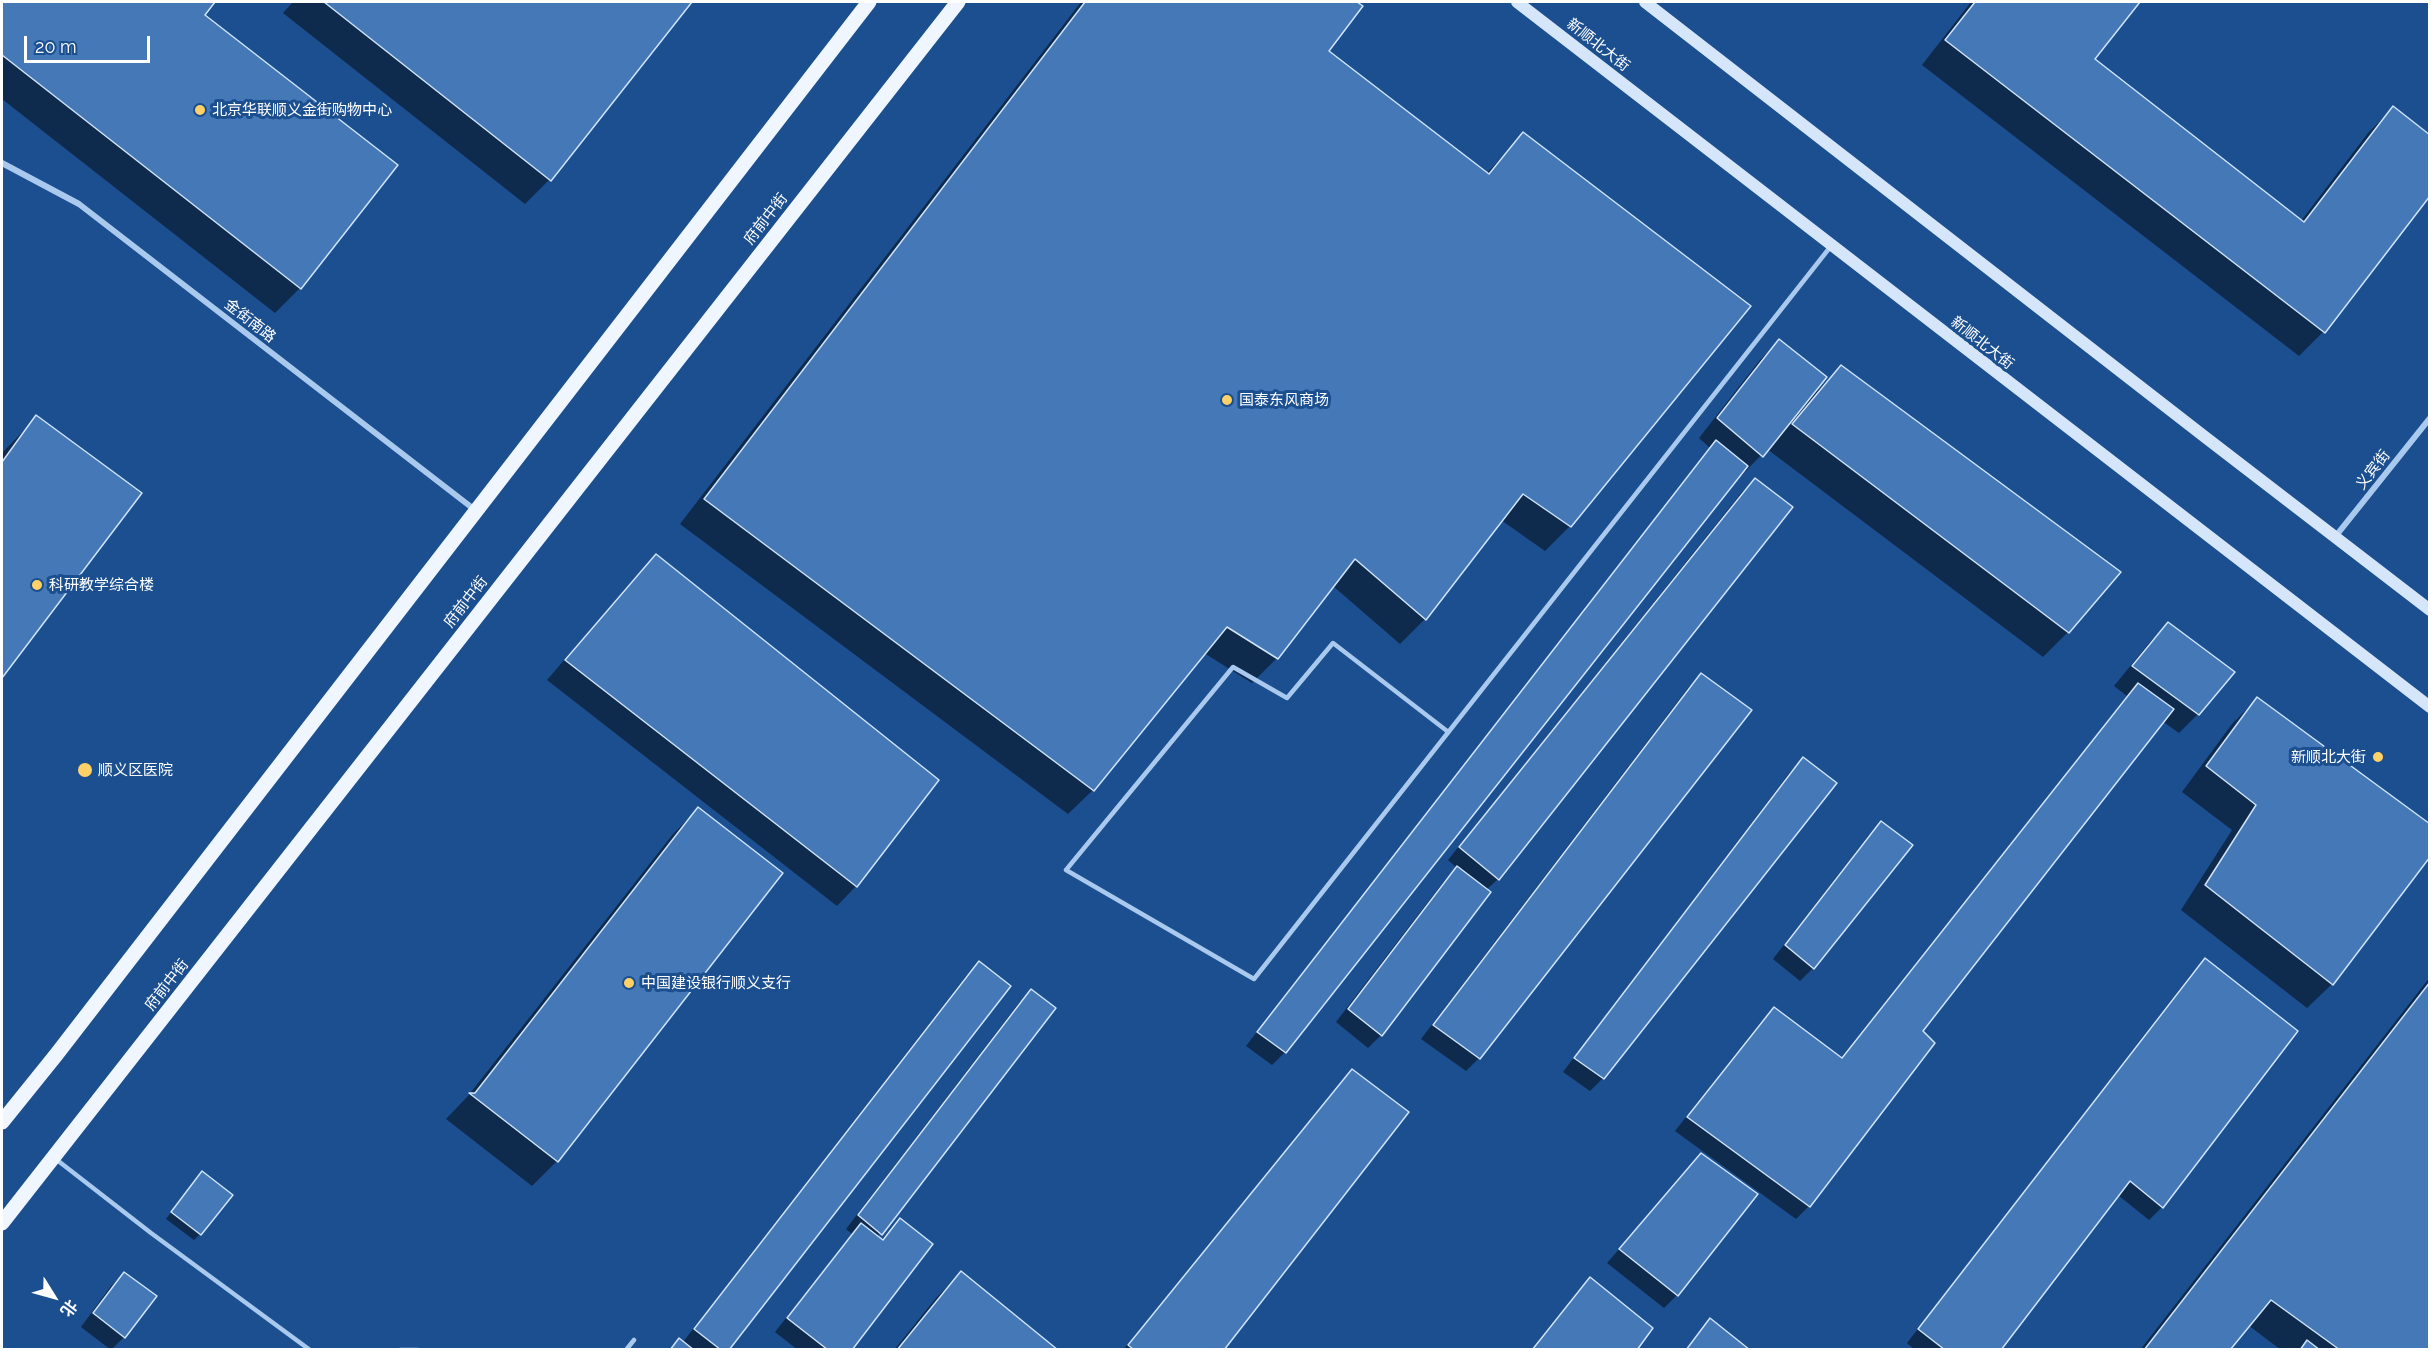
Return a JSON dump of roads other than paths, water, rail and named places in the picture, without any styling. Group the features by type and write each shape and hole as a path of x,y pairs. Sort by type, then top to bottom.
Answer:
{"main road":[{"path":"2,1122 869,2"},
{"name":"府前中街","path":"2,1223 958,2"},
{"name":"新顺北大街","path":"1518,2 2430,707"},
{"path":"1645,2 2430,610"}],"street":[{"name":"金街南路","path":"2,163 79,204 476,511"},
{"name":"义宾街","path":"2335,537 2430,418"}],"lane":[{"path":"1447,731 1333,643 1287,698 1233,667 1066,870 1254,979 1831,246"},
{"path":"54,1158 310,1350"},
{"path":"626,1350 634,1340"},
{"path":"400,1350 418,1350"}],"place":[{"name":"北京华联顺义金街购物中心","path":"200,110"},
{"name":"国泰东风商场","path":"1227,400"},
{"name":"科研教学综合楼","path":"37,585"},
{"name":"新顺北大街","path":"2378,757"},
{"name":"顺义区医院","path":"85,770"},
{"name":"中国建设银行顺义支行","path":"629,983"}]}
